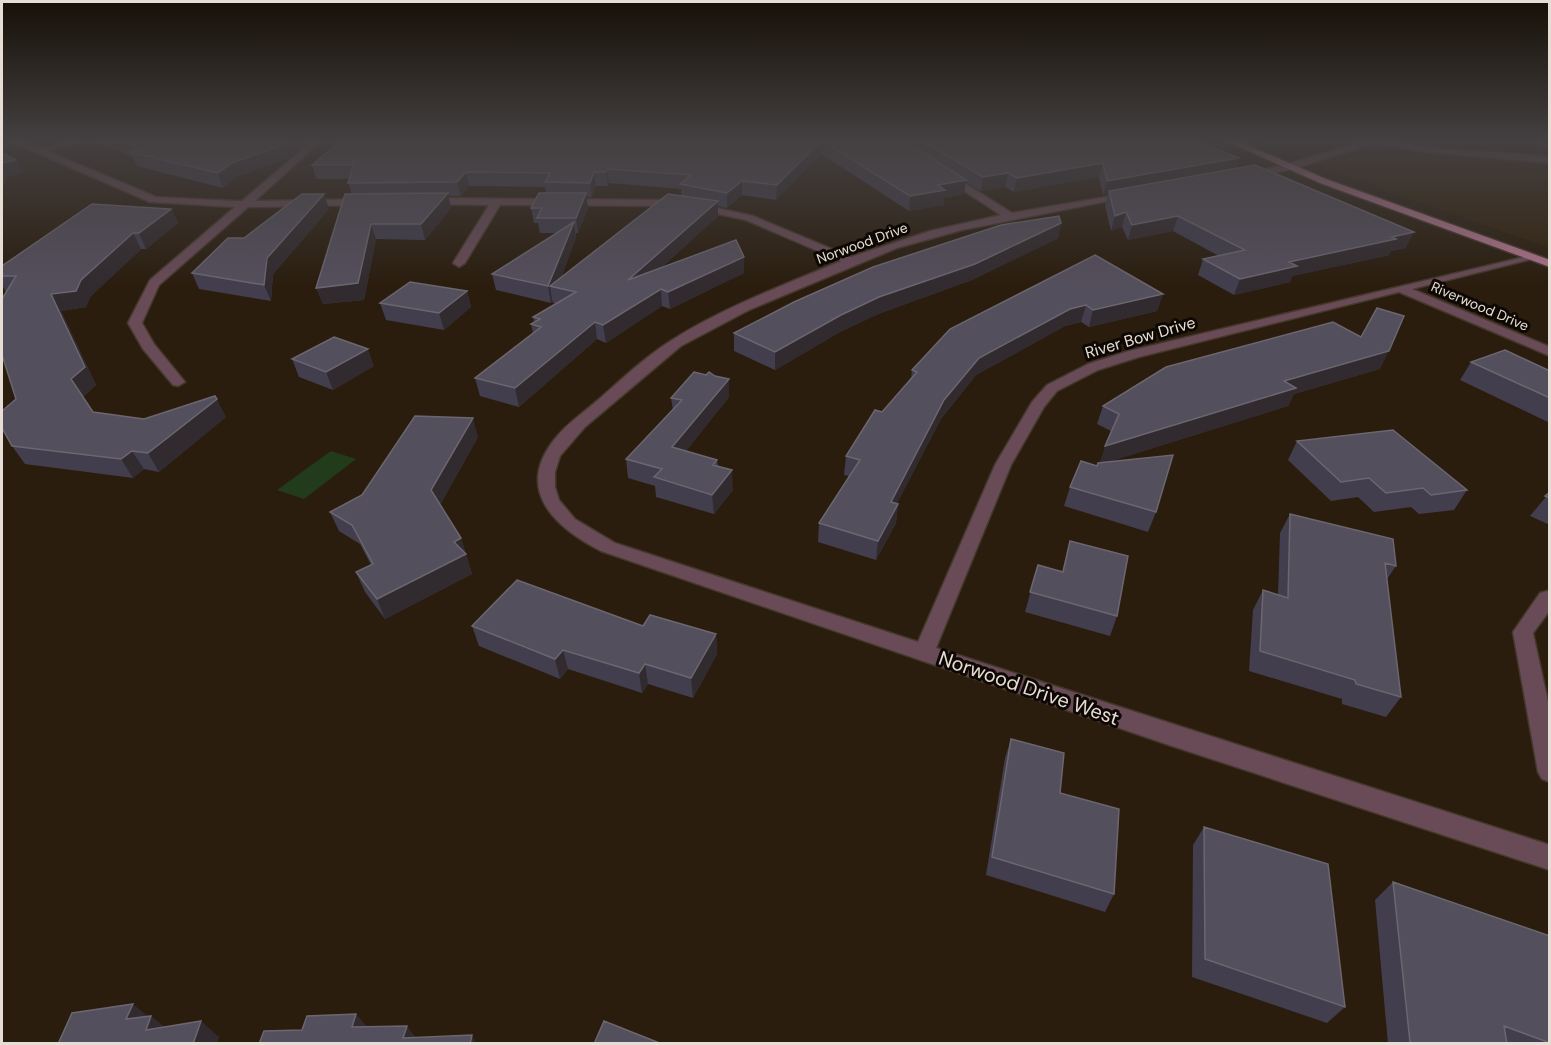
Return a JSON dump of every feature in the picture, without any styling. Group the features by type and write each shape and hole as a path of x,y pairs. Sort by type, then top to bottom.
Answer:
{"main road":[{"path":"1351,190 1550,264"}],"street":[{"path":"130,190 154,200 244,204 376,202"},
{"path":"178,382 148,346 135,323 141,306 154,283 260,190"},
{"path":"968,190 1011,217"},
{"name":"Norwood Drive","path":"545,474 552,455 578,424 661,354 751,304 850,261 906,241 1011,217 1147,193"},
{"path":"420,201 648,201 709,208 749,218 850,261"},
{"path":"459,263 496,202"},
{"name":"River Bow Drive","path":"924,652 1003,465 1037,405 1052,388 1093,367 1134,354 1528,256"},
{"name":"Riverwood Drive","path":"1399,288 1550,352"},
{"name":"Norwood Drive West","path":"545,474 557,514 588,538 608,547 1550,858"},
{"path":"1547,598 1523,632 1550,772"}],"shaded area":[{"path":"1385,190 1549,190 1549,248"}],"green space":[{"path":"331,451 356,459 304,499 277,490"}],"building":[{"path":"710,190 731,190 727,193"},
{"path":"900,190 945,190 910,196"},
{"path":"1314,190 1414,232 1392,237 1396,239 1289,262 1297,266 1240,279 1203,259 1245,250 1178,216 1132,225 1126,212 1115,216 1109,191"},
{"path":"448,193 421,224 371,224 358,283 316,288 345,194"},
{"path":"539,193 586,193 576,218 537,218 542,208 531,208"},
{"path":"302,194 324,194 267,258 264,285 192,273 228,238 244,238"},
{"path":"668,194 718,201 628,280 736,240 744,257 668,292 661,289 603,325 595,322 515,388 475,378 541,327 531,324 540,319 533,317 576,292 550,286"},
{"path":"92,204 171,209 139,233 133,233 81,280 76,291 51,294 85,367 71,379 93,412 144,419 215,396 217,399 148,453 132,451 121,459 12,446 2,428 2,411 16,399 2,355 2,299 16,276 2,276 2,266"},
{"path":"1059,216 1061,223 975,264 879,297 841,315 775,352 734,333 794,302 873,267 1001,225"},
{"path":"574,222 548,286 492,274"},
{"path":"1095,255 1163,294 1093,310 1086,305 1070,309 979,358 944,400 891,502 898,504 878,541 819,523 860,460 846,456 875,410 882,412 917,372 912,370 950,329"},
{"path":"410,282 467,291 439,313 380,303"},
{"path":"1377,308 1404,316 1389,351 1284,381 1296,388 1105,446 1119,414 1103,406 1166,367 1333,322 1361,337"},
{"path":"334,337 368,349 326,372 292,359"},
{"path":"1505,350 1550,371 1550,398 1471,362"},
{"path":"694,372 706,375 709,372 729,379 672,447 717,460 713,465 732,470 712,495 654,477 662,469 626,459 682,400 671,398"},
{"path":"415,416 473,418 431,490 461,538 454,542 466,554 377,599 356,572 373,564 352,525 330,512 362,495"},
{"path":"1393,430 1467,490 1431,495 1423,488 1386,493 1369,478 1341,482 1297,441"},
{"path":"1173,455 1156,512 1070,487 1081,461 1097,466 1098,463"},
{"path":"1290,514 1393,539 1396,566 1385,563 1401,697 1356,684 1355,680 1260,651 1263,590 1288,598"},
{"path":"1070,541 1128,556 1117,616 1030,592 1038,565 1063,572"},
{"path":"517,580 643,626 650,615 716,634 691,678 645,664 639,673 563,650 555,659 472,626"},
{"path":"1011,739 1064,753 1060,793 1119,809 1114,894 992,857"},
{"path":"1204,827 1328,864 1345,1007 1205,959"},
{"path":"1393,882 1550,936 1550,1043 1504,1026 1507,1044 1414,1044 1410,1042"},
{"path":"133,1004 126,1019 151,1016 146,1030 201,1021 193,1044 58,1044 72,1013"},
{"path":"356,1014 352,1027 407,1026 403,1038 472,1035 470,1044 259,1044 264,1031 302,1030 307,1016"},
{"path":"604,1021 662,1044 594,1044"}]}
